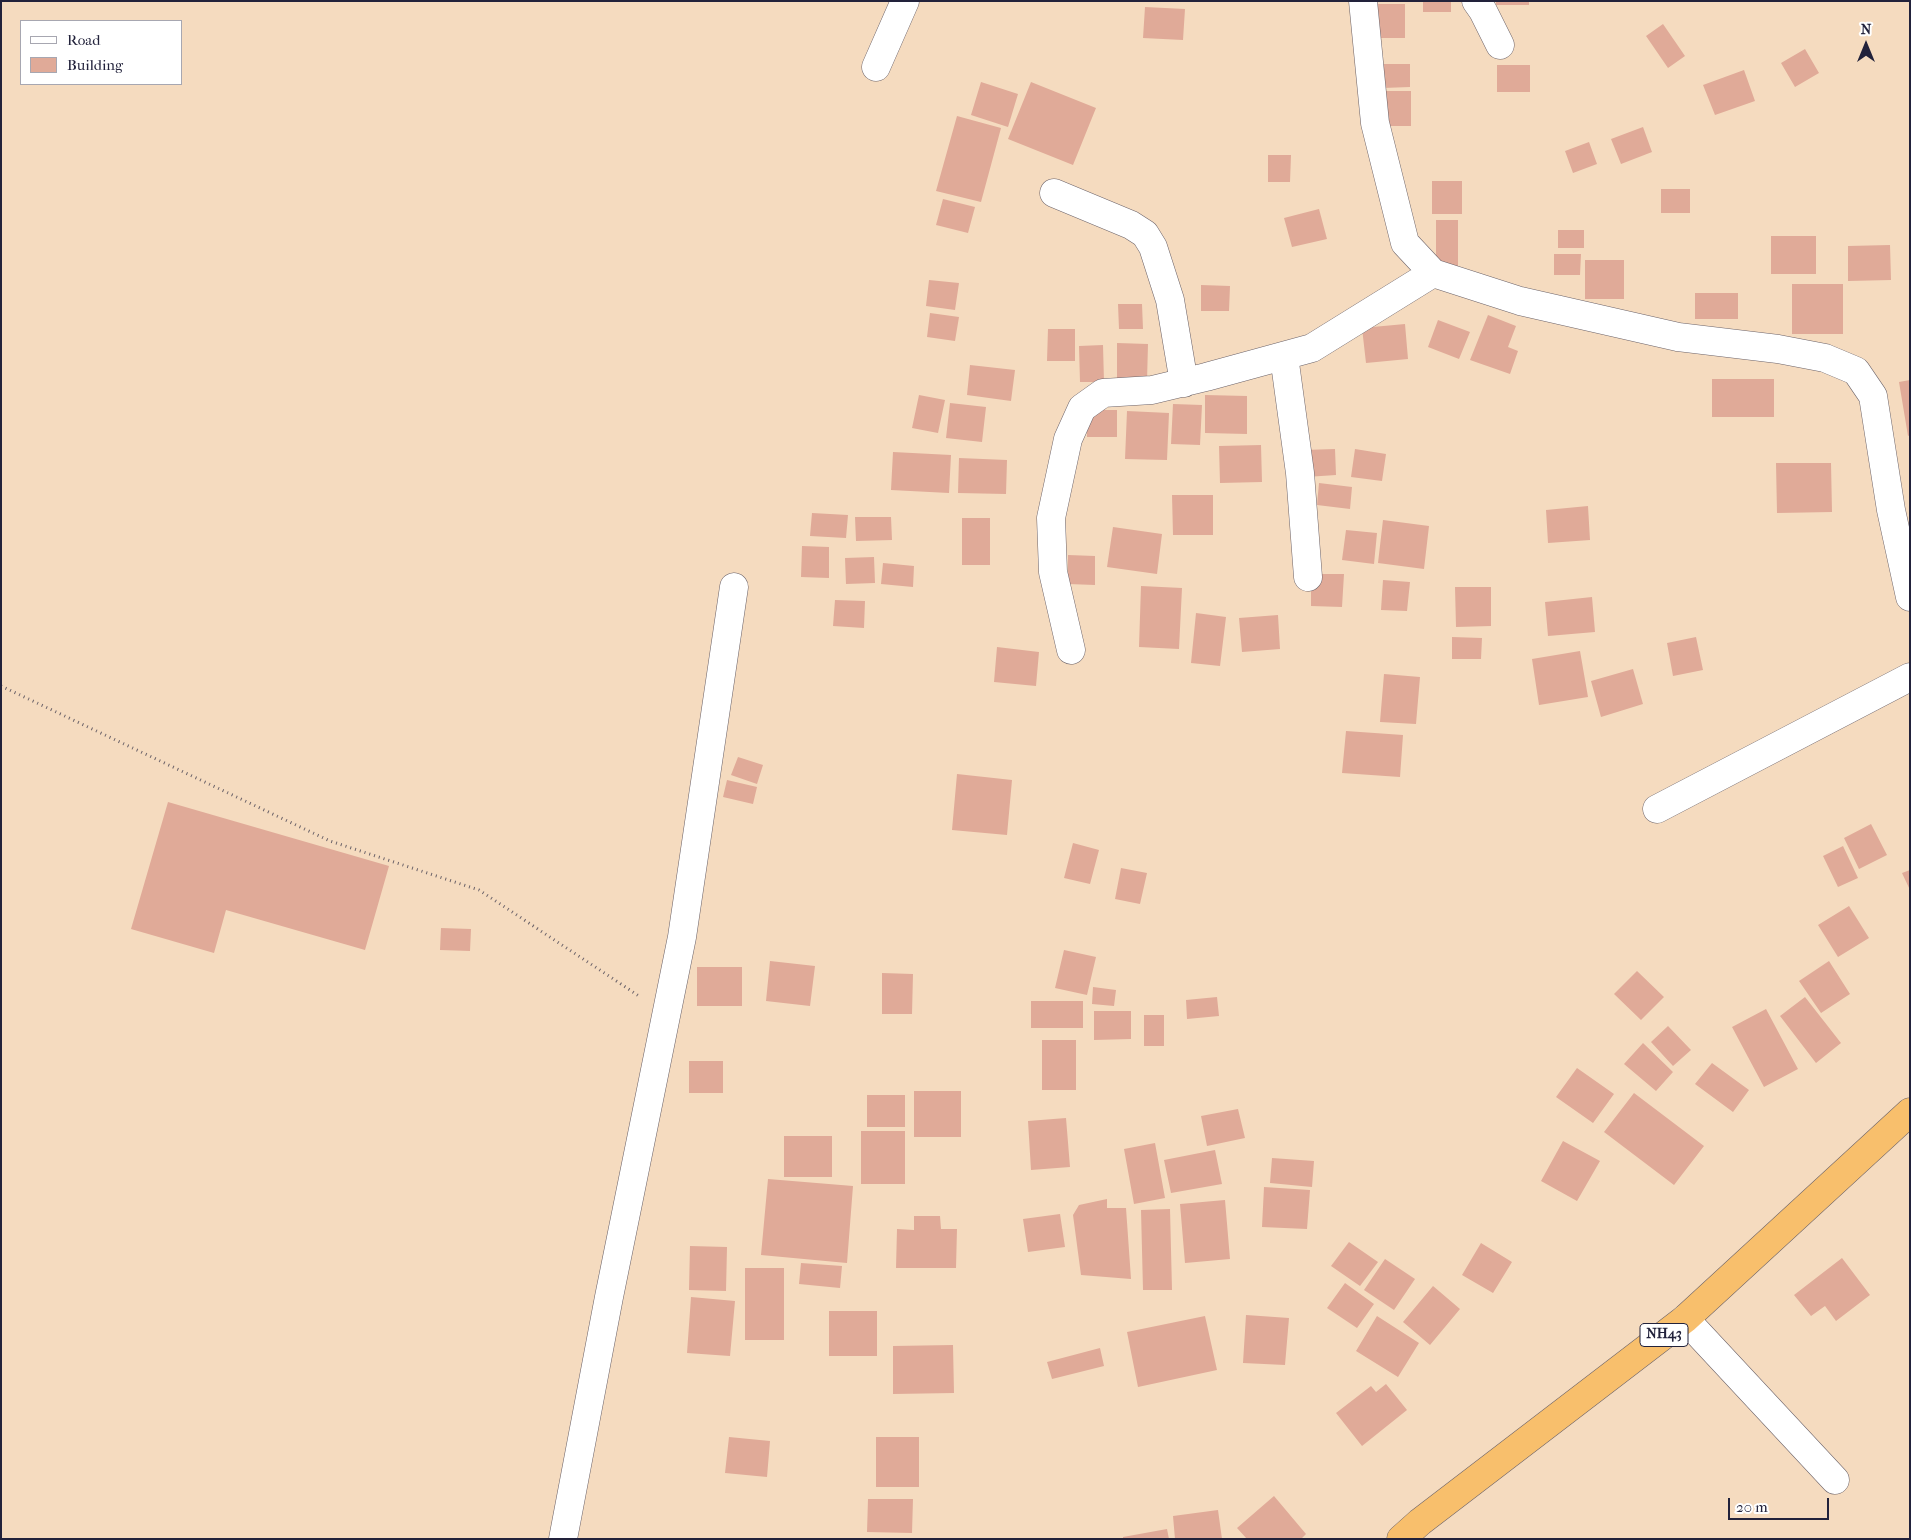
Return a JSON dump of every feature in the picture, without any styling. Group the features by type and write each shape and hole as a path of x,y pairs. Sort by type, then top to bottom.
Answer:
{"highway":[{"name":"NH43","path":"1401,1539 1428,1516 1686,1319 1910,1112"}],"street":[{"path":"876,67 905,1"},
{"path":"1363,1 1362,9 1376,123 1405,243 1432,273 1520,301 1640,329 1678,337 1778,349 1825,358 1856,371 1874,396 1891,510 1910,598"},
{"path":"1476,1 1500,45"},
{"path":"1054,194 1131,225 1145,234 1154,247 1170,300 1184,383"},
{"path":"1071,650 1054,572 1051,518 1068,439 1082,408 1103,394 1152,390 1184,383 1312,348 1432,273"},
{"path":"1284,356 1300,473 1308,577"},
{"path":"563,1539 609,1297 682,937 734,587"},
{"path":"1657,809 1910,677"},
{"path":"1686,1319 1835,1480"}],"path":[{"path":"1,686 330,841 479,890 666,1015"}],"building":[{"path":"1423,1 1451,1 1451,12 1423,12"},
{"path":"1496,1 1529,1 1529,5 1496,5"},
{"path":"1367,4 1405,4 1405,38 1367,38"},
{"path":"1145,7 1185,9 1183,40 1143,38"},
{"path":"1663,24 1685,56 1668,68 1646,36"},
{"path":"1805,49 1819,73 1795,87 1781,63"},
{"path":"1382,64 1410,64 1410,87 1383,88"},
{"path":"1497,65 1530,65 1530,92 1497,92"},
{"path":"1744,70 1755,101 1715,115 1703,85"},
{"path":"981,82 1018,94 1008,127 971,115"},
{"path":"1031,82 1096,108 1073,165 1008,139"},
{"path":"1381,91 1411,91 1411,126 1381,126"},
{"path":"957,116 1001,128 981,202 936,191"},
{"path":"1643,127 1652,152 1621,164 1611,139"},
{"path":"1589,142 1597,164 1573,173 1565,151"},
{"path":"1268,155 1291,155 1290,182 1268,182"},
{"path":"1432,181 1462,181 1462,214 1432,214"},
{"path":"1661,189 1690,189 1690,213 1661,213"},
{"path":"943,199 975,207 968,233 936,225"},
{"path":"1319,209 1327,239 1292,247 1284,218"},
{"path":"1436,220 1458,220 1458,268 1436,268"},
{"path":"1558,230 1584,230 1584,248 1558,248"},
{"path":"1771,236 1816,236 1816,274 1771,274"},
{"path":"1890,245 1891,280 1848,281 1848,246"},
{"path":"1554,254 1581,254 1580,275 1554,275"},
{"path":"1585,260 1624,260 1624,299 1585,299"},
{"path":"929,280 959,283 955,310 926,306"},
{"path":"1792,284 1843,284 1843,334 1792,334"},
{"path":"1201,285 1230,286 1229,311 1201,311"},
{"path":"1695,293 1738,293 1738,319 1695,319"},
{"path":"1118,304 1142,304 1143,329 1119,329"},
{"path":"930,313 959,317 955,341 927,337"},
{"path":"1488,315 1516,326 1508,347 1518,351 1510,374 1470,360"},
{"path":"1438,320 1470,332 1459,359 1428,347"},
{"path":"1405,324 1408,359 1366,363 1362,328"},
{"path":"1048,329 1075,329 1075,361 1047,361"},
{"path":"1117,343 1148,344 1147,381 1117,381"},
{"path":"1103,345 1104,382 1080,382 1079,346"},
{"path":"970,365 1015,370 1011,401 967,395"},
{"path":"1712,379 1774,379 1774,417 1712,417"},
{"path":"1910,380 1910,435 1908,436 1899,382"},
{"path":"919,395 945,400 938,433 912,428"},
{"path":"1205,395 1247,396 1247,434 1205,433"},
{"path":"950,403 986,407 982,442 946,438"},
{"path":"1173,404 1202,405 1200,445 1171,444"},
{"path":"1087,410 1117,410 1117,437 1087,437"},
{"path":"1127,411 1169,413 1167,460 1125,459"},
{"path":"1261,445 1262,482 1220,483 1219,446"},
{"path":"1335,449 1336,475 1306,477 1304,450"},
{"path":"1355,449 1386,454 1382,481 1351,477"},
{"path":"893,452 951,455 949,493 891,490"},
{"path":"959,458 1007,460 1006,494 958,493"},
{"path":"1776,463 1831,463 1832,512 1777,513"},
{"path":"1319,483 1352,487 1350,509 1317,505"},
{"path":"1172,495 1213,495 1213,535 1173,535"},
{"path":"1588,506 1590,540 1548,543 1546,510"},
{"path":"812,513 848,515 846,538 810,536"},
{"path":"855,517 891,517 892,540 856,541"},
{"path":"962,518 990,518 990,565 962,565"},
{"path":"1383,520 1429,526 1424,569 1378,563"},
{"path":"1113,527 1162,534 1157,574 1107,567"},
{"path":"1346,530 1377,533 1374,564 1342,560"},
{"path":"802,546 829,547 829,578 801,577"},
{"path":"1068,555 1095,556 1095,585 1068,584"},
{"path":"874,557 875,583 846,584 845,558"},
{"path":"883,563 914,566 913,587 881,584"},
{"path":"1311,574 1344,574 1342,607 1311,606"},
{"path":"1383,580 1410,582 1407,611 1381,610"},
{"path":"1141,586 1182,588 1179,649 1139,647"},
{"path":"1455,587 1491,587 1491,626 1456,627"},
{"path":"1592,597 1595,632 1548,636 1545,602"},
{"path":"835,600 865,601 864,628 833,626"},
{"path":"1196,613 1226,617 1220,666 1191,663"},
{"path":"1278,615 1280,649 1242,652 1239,618"},
{"path":"1452,637 1482,638 1481,659 1452,659"},
{"path":"1696,637 1703,670 1673,676 1667,643"},
{"path":"997,647 1039,652 1036,686 994,682"},
{"path":"1580,651 1588,697 1539,705 1532,659"},
{"path":"1633,669 1643,704 1601,717 1591,681"},
{"path":"1384,674 1420,677 1416,724 1380,722"},
{"path":"1346,731 1403,735 1400,777 1342,773"},
{"path":"738,757 763,765 757,784 731,775"},
{"path":"957,774 1012,780 1007,835 952,830"},
{"path":"727,780 757,787 753,804 723,797"},
{"path":"168,802 389,866 365,950 226,910 214,953 131,929"},
{"path":"1871,824 1887,855 1859,869 1844,838"},
{"path":"1073,843 1099,850 1090,884 1064,878"},
{"path":"1843,846 1858,878 1838,887 1823,856"},
{"path":"1121,868 1147,873 1140,904 1115,899"},
{"path":"1910,870 1910,890 1902,873"},
{"path":"1849,906 1869,938 1838,957 1818,925"},
{"path":"441,928 471,929 470,951 440,950"},
{"path":"1064,950 1096,957 1087,995 1055,988"},
{"path":"770,961 815,966 810,1006 766,1001"},
{"path":"1829,961 1850,994 1821,1013 1799,981"},
{"path":"697,967 742,967 742,1006 697,1006"},
{"path":"1637,971 1664,997 1641,1020 1614,994"},
{"path":"882,973 913,974 912,1014 882,1014"},
{"path":"1093,987 1116,990 1114,1006 1092,1004"},
{"path":"1217,997 1219,1016 1187,1019 1186,1000"},
{"path":"1805,997 1841,1043 1816,1063 1780,1016"},
{"path":"1031,1001 1083,1001 1083,1028 1031,1028"},
{"path":"1766,1009 1798,1069 1764,1087 1732,1027"},
{"path":"1094,1011 1131,1011 1131,1039 1094,1040"},
{"path":"1144,1015 1164,1015 1164,1046 1144,1046"},
{"path":"1668,1026 1691,1050 1673,1066 1651,1042"},
{"path":"1042,1040 1076,1040 1076,1090 1042,1090"},
{"path":"1643,1043 1673,1072 1656,1091 1624,1064"},
{"path":"689,1061 723,1061 723,1093 689,1093"},
{"path":"1712,1063 1749,1090 1733,1112 1695,1084"},
{"path":"1577,1068 1614,1094 1593,1123 1556,1097"},
{"path":"914,1091 961,1091 961,1137 914,1137"},
{"path":"1634,1093 1704,1146 1674,1185 1604,1132"},
{"path":"867,1095 905,1095 905,1127 867,1127"},
{"path":"1238,1109 1245,1138 1207,1146 1201,1116"},
{"path":"1066,1118 1070,1167 1031,1170 1028,1121"},
{"path":"861,1131 905,1131 905,1184 861,1184"},
{"path":"784,1136 832,1136 832,1177 784,1177"},
{"path":"1563,1141 1600,1161 1577,1201 1541,1181"},
{"path":"1155,1143 1165,1198 1134,1204 1124,1149"},
{"path":"1215,1150 1222,1184 1171,1193 1164,1160"},
{"path":"1272,1158 1314,1161 1312,1187 1270,1183"},
{"path":"768,1179 853,1186 847,1263 761,1255"},
{"path":"1264,1187 1310,1190 1307,1229 1262,1227"},
{"path":"1107,1199 1107,1208 1126,1208 1131,1279 1081,1275 1073,1215 1079,1205"},
{"path":"1225,1200 1230,1259 1185,1263 1180,1204"},
{"path":"1170,1209 1172,1290 1143,1290 1141,1210"},
{"path":"1060,1214 1065,1247 1028,1252 1023,1219"},
{"path":"914,1216 940,1216 941,1229 957,1229 956,1268 896,1268 897,1229 914,1230"},
{"path":"1349,1242 1378,1262 1360,1286 1331,1266"},
{"path":"1481,1243 1512,1262 1493,1293 1462,1275"},
{"path":"690,1246 727,1247 726,1291 689,1290"},
{"path":"1842,1258 1870,1295 1836,1321 1825,1306 1811,1316 1794,1295"},
{"path":"1385,1259 1415,1279 1394,1310 1364,1290"},
{"path":"801,1263 842,1266 840,1288 799,1284"},
{"path":"745,1268 784,1268 784,1340 745,1340"},
{"path":"1345,1283 1374,1304 1357,1328 1327,1308"},
{"path":"1433,1286 1460,1309 1430,1345 1403,1322"},
{"path":"691,1297 735,1301 730,1356 687,1353"},
{"path":"829,1311 877,1311 877,1356 829,1356"},
{"path":"1246,1315 1289,1318 1285,1365 1243,1363"},
{"path":"1205,1316 1217,1370 1138,1387 1127,1332"},
{"path":"1377,1316 1419,1343 1398,1377 1356,1351"},
{"path":"953,1345 954,1393 893,1394 893,1346"},
{"path":"1100,1348 1104,1366 1052,1379 1047,1362"},
{"path":"1386,1384 1407,1410 1362,1446 1336,1413 1371,1386 1376,1392"},
{"path":"729,1437 770,1441 767,1477 725,1473"},
{"path":"876,1437 919,1437 919,1487 876,1487"},
{"path":"1274,1496 1306,1534 1301,1539 1247,1539 1237,1528"},
{"path":"868,1499 913,1499 912,1533 867,1532"},
{"path":"1218,1510 1222,1539 1175,1539 1173,1516"},
{"path":"1167,1529 1169,1539 1123,1539 1123,1537"}]}
